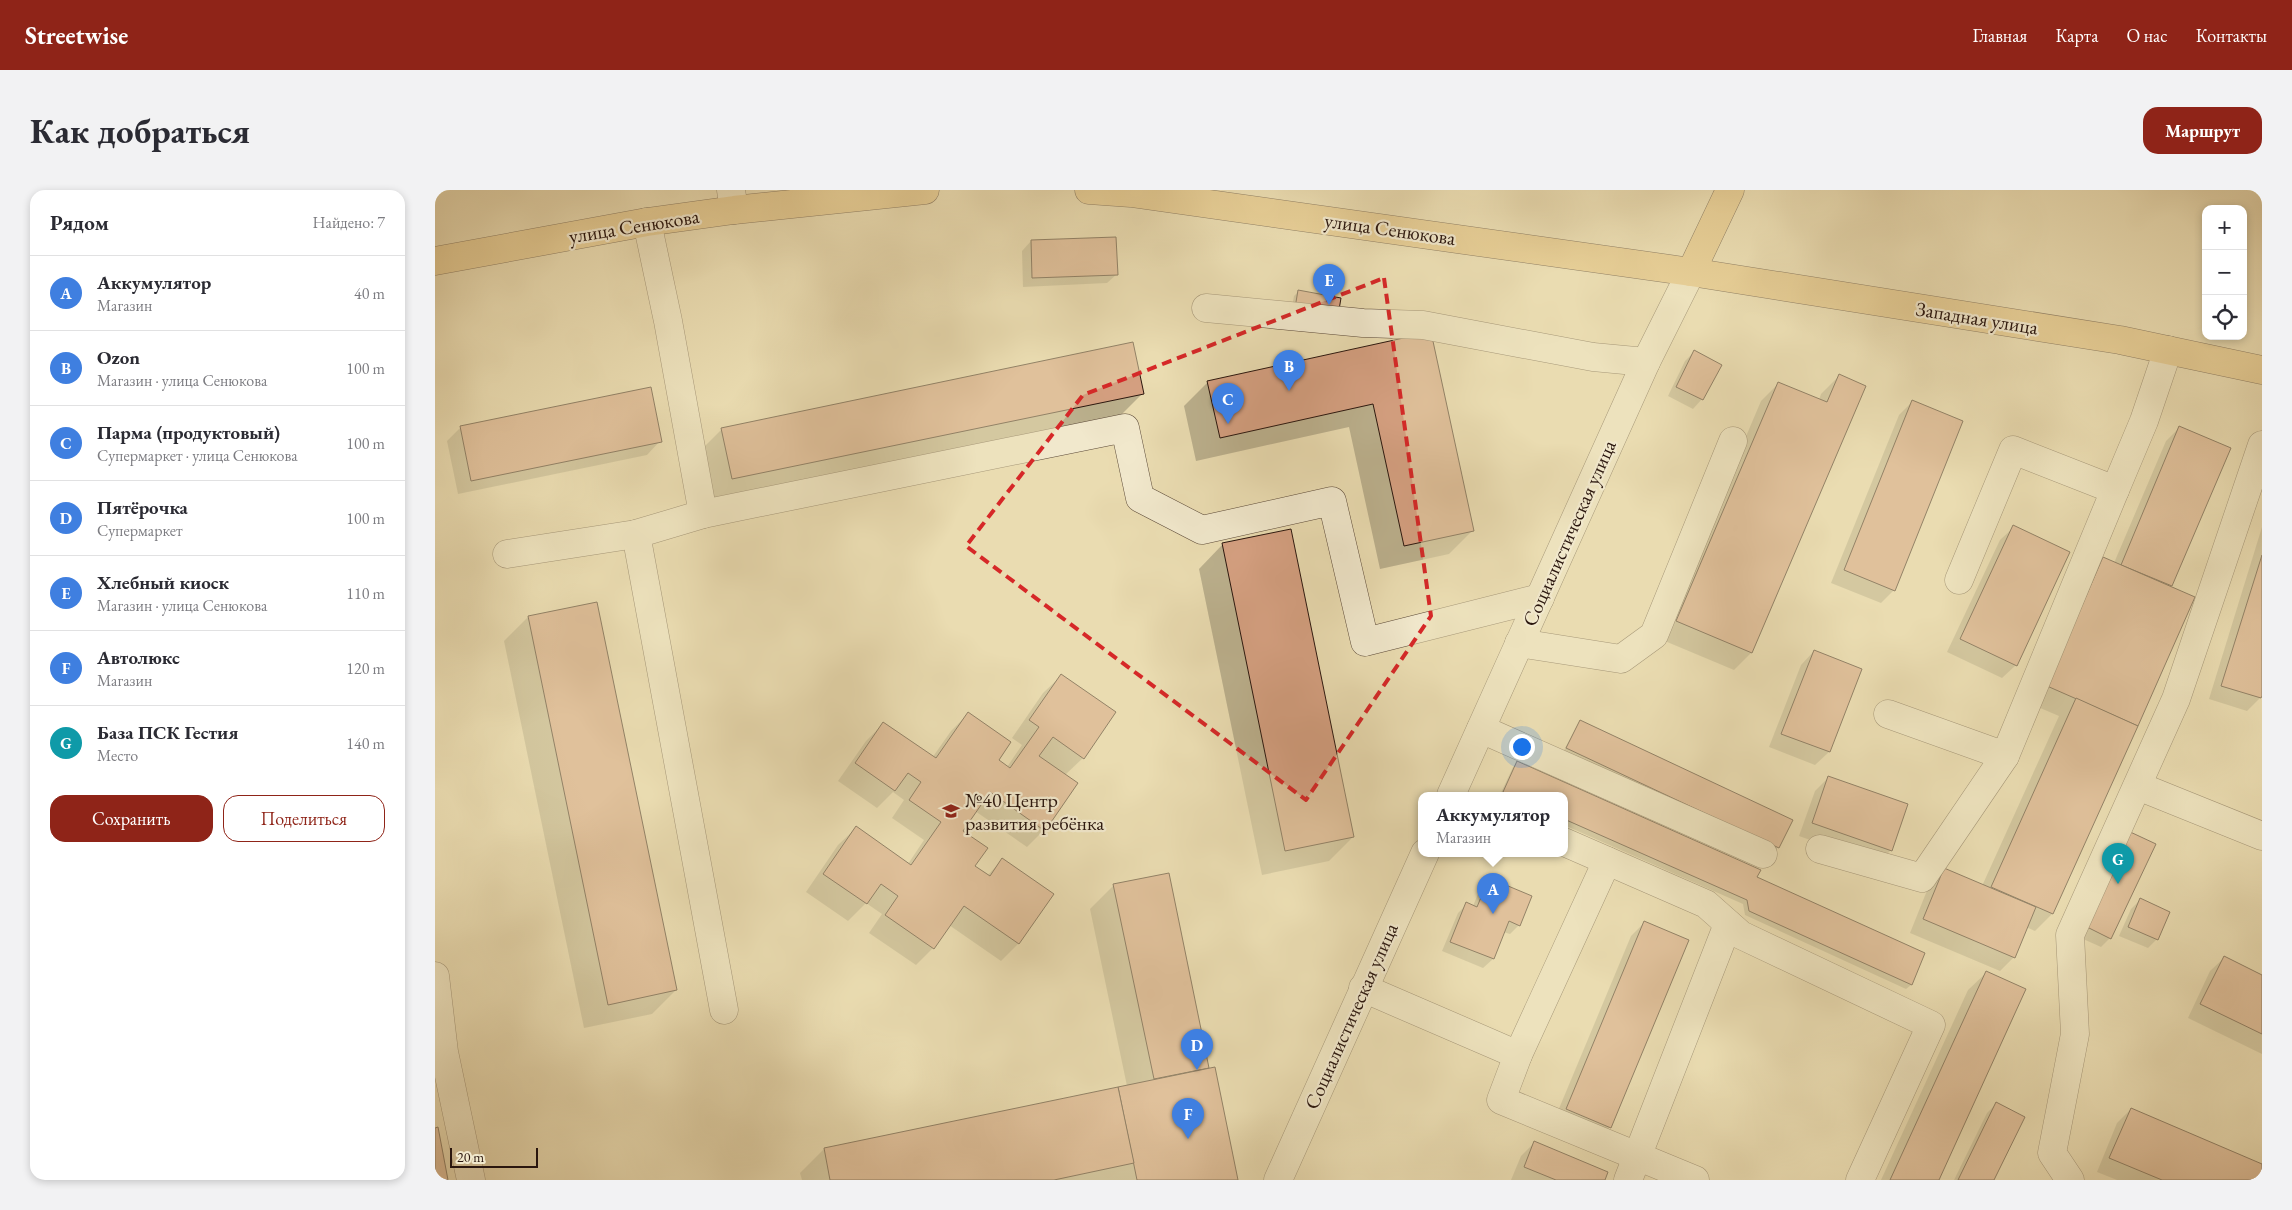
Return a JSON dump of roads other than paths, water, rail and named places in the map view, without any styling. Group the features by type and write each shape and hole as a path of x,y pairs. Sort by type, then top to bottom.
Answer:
{"main road":[{"name":"улица Сенюкова","path":"435,262 647,222 733,200 925,190"},
{"name":"улица Сенюкова","path":"1089,190 1131,193 1691,272"},
{"path":"1691,272 1730,190"},
{"name":"Западная улица","path":"1691,272 2110,338 2262,370"}],"street":[{"path":"647,222 668,321 703,514"},
{"name":"Социалистическая улица","path":"1454,792 1539,598 1646,362 1691,272"},
{"path":"1206,308 1363,323 1423,325 1593,356 1646,362"},
{"path":"1819,849 1922,878 2005,756 2143,421 2168,350"},
{"path":"507,554 637,534 703,514 1125,428 1140,498 1202,530 1332,501 1365,642 1539,598"},
{"path":"1519,643 1621,660 1654,635 1733,441"},
{"path":"2070,1180 2051,1153 2075,1034 2070,935 2176,699 2262,445"},
{"path":"1959,580 2013,450 2115,490"},
{"path":"637,534 724,1010"},
{"path":"1889,714 2005,756"},
{"path":"1481,729 1763,854"},
{"path":"2138,786 2262,836"},
{"path":"1568,844 1706,904 1741,935 1931,1025 1861,1180"},
{"name":"Социалистическая улица","path":"1278,1180 1423,857"},
{"path":"1607,861 1518,1055 1501,1100 1632,1169 1695,1180"},
{"path":"1632,1169 1729,924"},
{"path":"435,976 437,1014 471,1180"},
{"path":"1363,988 1518,1055"}],"place":[{"name":"Хлебный киоск","path":"1329,305"},
{"name":"Ozon","path":"1289,391"},
{"name":"Парма (продуктовый)","path":"1228,424"},
{"name":"№40 Центр развития ребёнка","path":"951,811"},
{"name":"База ПСК Гестия","path":"2118,884"},
{"name":"Аккумулятор","path":"1493,914"},
{"name":"Пятёрочка","path":"1197,1070"},
{"name":"Автолюкс","path":"1188,1139"}]}
